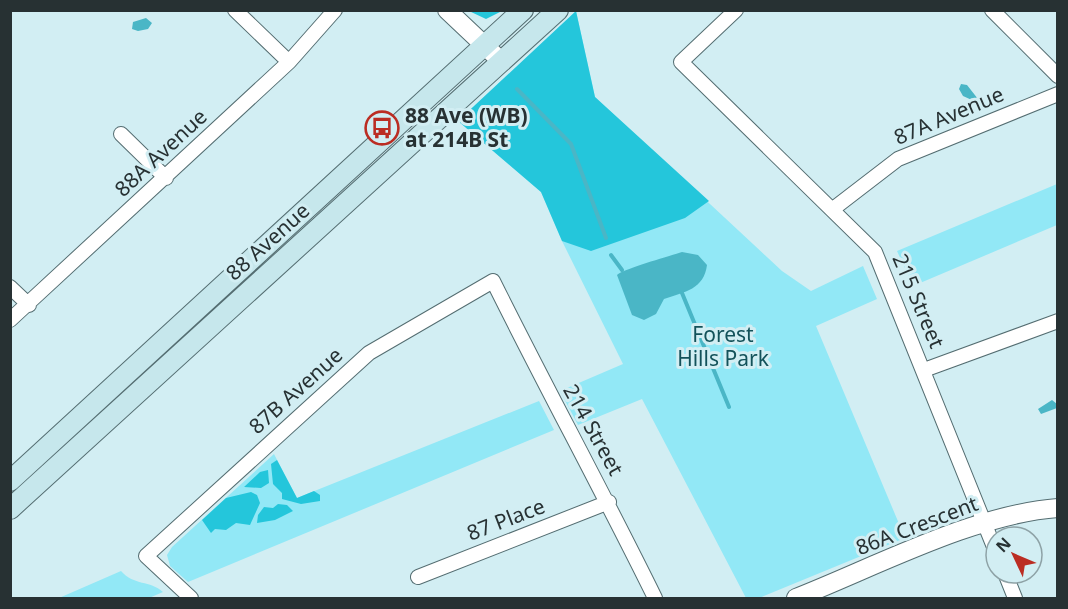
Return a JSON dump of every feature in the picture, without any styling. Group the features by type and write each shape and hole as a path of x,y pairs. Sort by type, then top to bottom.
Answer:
{"main road":[{"name":"88 Avenue","path":"10,482 523,10"},
{"name":"88 Avenue","path":"10,509 558,10"}],"street":[{"path":"235,10 289,62"},
{"name":"88A Avenue","path":"10,320 29,305 289,62 335,10"},
{"path":"447,10 502,62"},
{"name":"215 Street","path":"736,10 681,62 875,252 984,523"},
{"path":"992,10 1058,76"},
{"name":"87A Avenue","path":"833,209 898,159 1058,94"},
{"path":"122,134 166,178"},
{"name":"214 Street","path":"493,281 558,413 609,502 656,598"},
{"name":"87B Avenue","path":"191,598 146,556 369,353 493,281"},
{"path":"10,286 29,305"},
{"path":"924,370 1058,321"},
{"name":"87 Place","path":"418,577 609,502"},
{"name":"86A Crescent","path":"796,598 984,523 1058,508"}],"green space":[{"name":"Forest Hills Park","path":"576,11 595,97 782,271 811,291 863,266 877,299 816,326 905,538 759,598 746,598 642,399 578,425 560,391 623,364 562,241 541,192 458,121"},
{"path":"1057,184 1057,225 913,286 897,251"},
{"path":"539,401 554,430 188,582 170,566 167,555 172,547 274,454 297,498"},
{"path":"121,571 131,579 158,588 163,592 149,598 59,598"}],"shaded area":[{"path":"469,11 502,11 486,19"},
{"path":"576,11 595,97 709,201 685,218 591,251 562,241 541,192 458,121"},
{"path":"146,18 152,23 148,29 138,31 132,29 133,22"},
{"path":"961,84 967,85 978,99 974,101 963,96 959,89"},
{"path":"682,252 698,255 707,265 702,279 692,288 664,299 656,314 644,320 632,315 617,275 637,266"},
{"path":"1052,400 1057,404 1057,408 1041,414 1038,409"},
{"path":"277,460 297,498 314,491 320,495 320,501 301,504 282,499 282,493 273,484 271,464"},
{"path":"268,470 269,483 261,488 244,487 260,472"},
{"path":"251,492 257,495 260,503 250,525 236,523 226,530 215,529 211,533 202,520 226,498"},
{"path":"278,504 287,505 293,511 275,520 257,523 258,515 264,507 273,508"}],"waterway":[{"path":"517,89 571,144 606,238"},
{"path":"611,255 622,270"},
{"path":"682,293 729,407"}],"place":[{"name":"88 Ave (WB) at 214B St","path":"382,128"}]}
